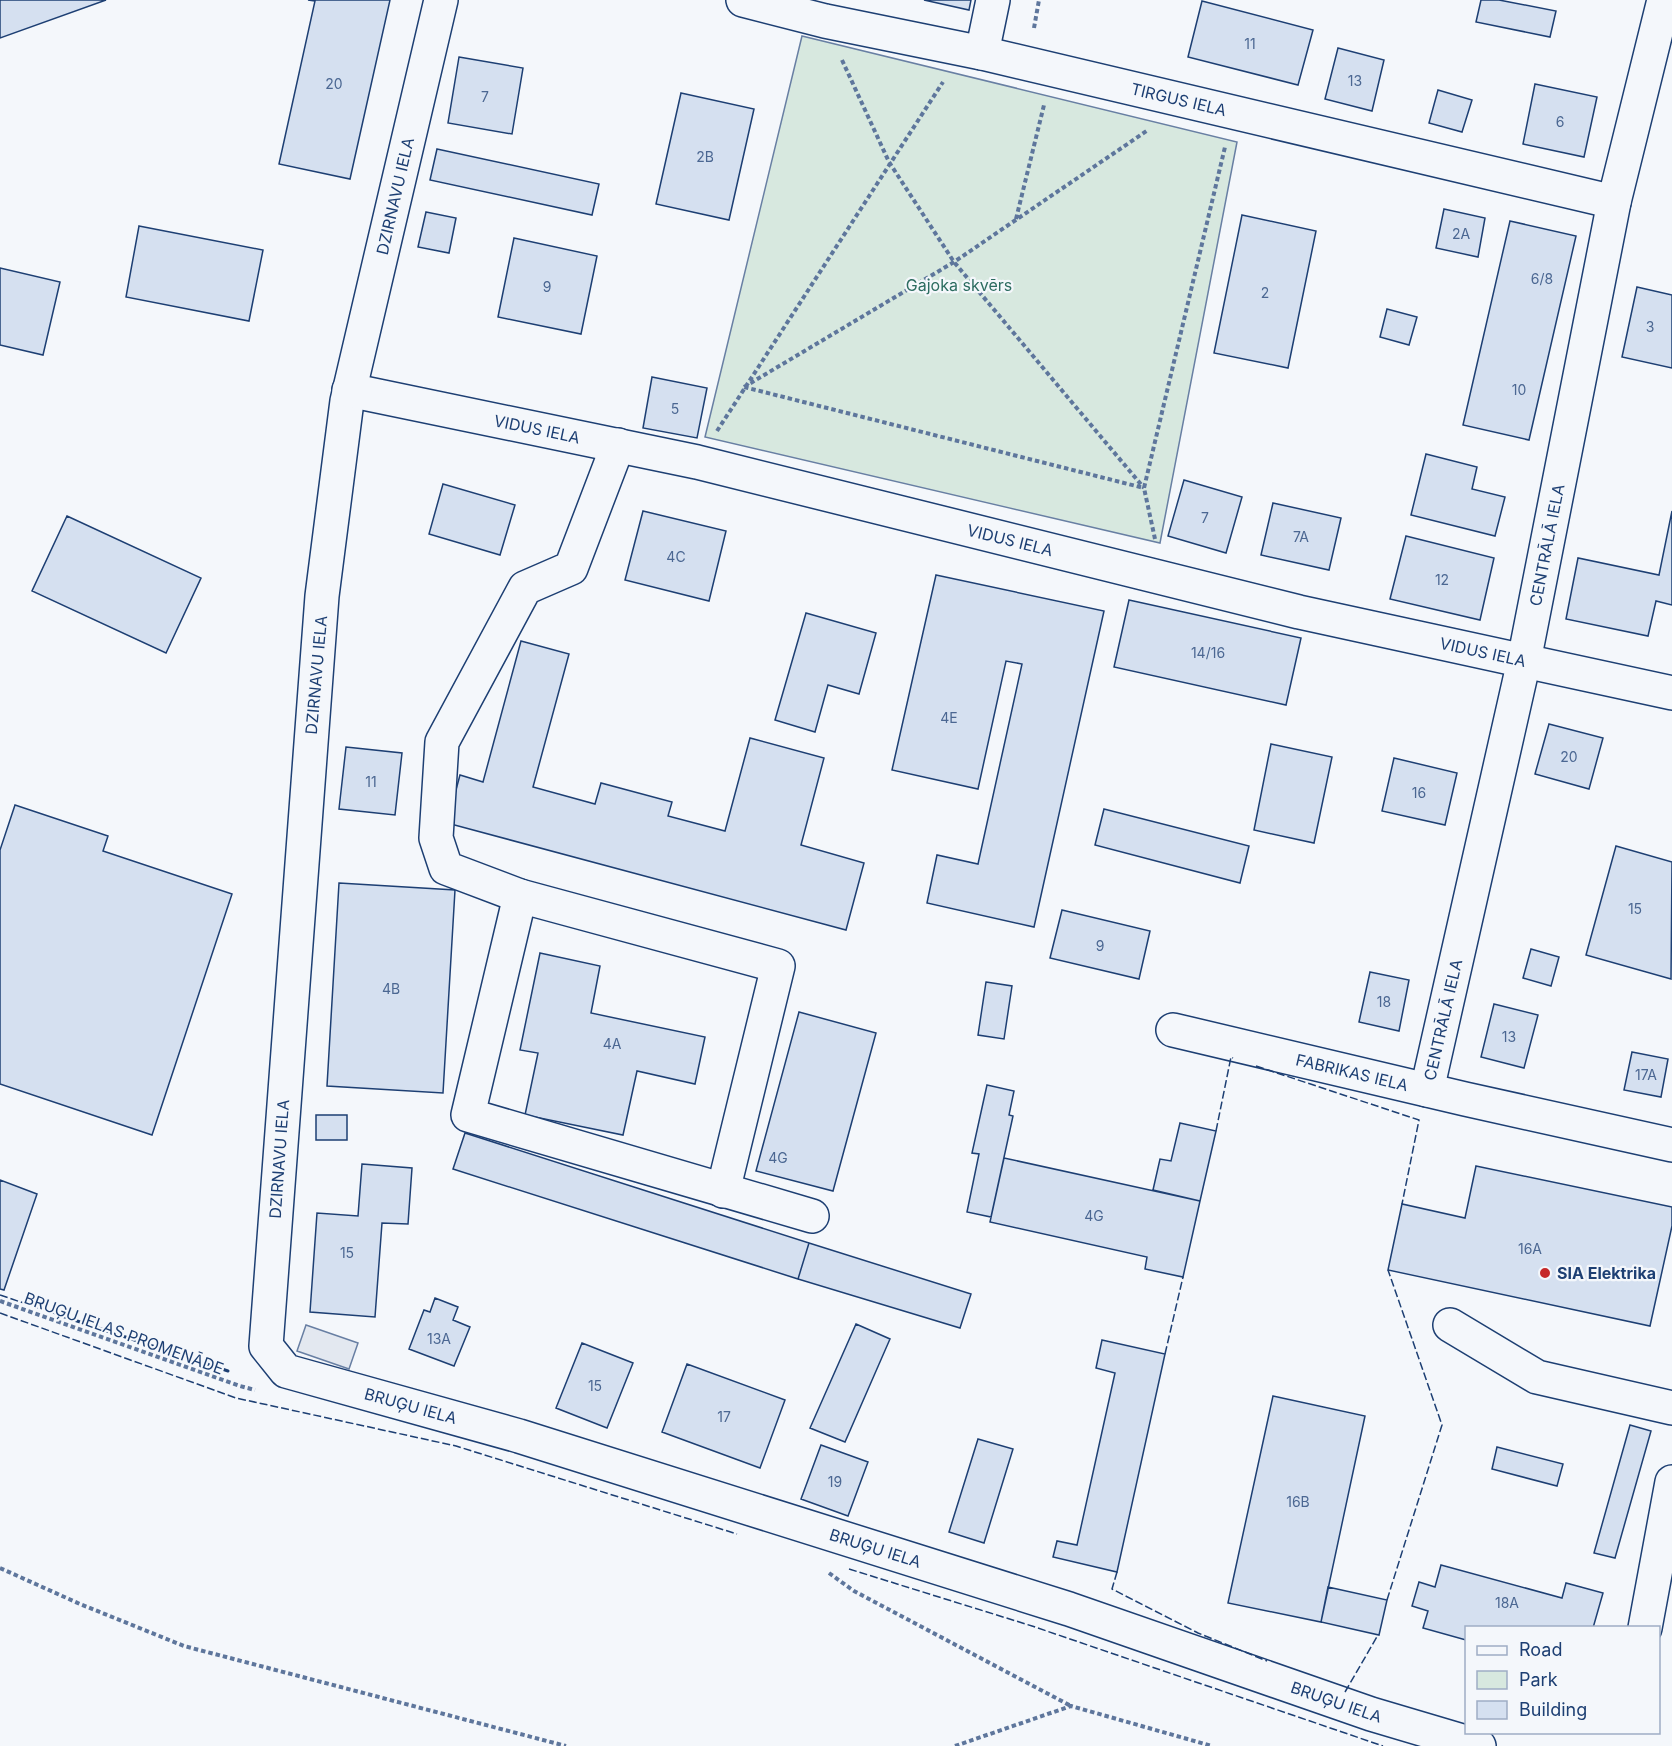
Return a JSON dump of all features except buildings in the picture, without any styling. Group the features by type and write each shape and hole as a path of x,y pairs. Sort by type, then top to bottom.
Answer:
{"street":[{"name":"DZIRNAVU IELA","path":"274,1358 266,1346 268,1312 322,596 349,390 441,0"},
{"name":"TIRGUS IELA","path":"743,0 825,21 982,53 1614,202"},
{"path":"982,53 993,0"},
{"name":"CENTRĀLĀ IELA","path":"1427,1090 1524,661 1614,202 1664,0"},
{"name":"VIDUS IELA","path":"349,390 697,462 1299,612 1672,693"},
{"path":"618,446 571,568 525,588 442,742 436,838 446,868 520,896 777,966 723,1191"},
{"path":"520,896 468,1114 812,1216"},
{"name":"FABRIKAS IELA","path":"1173,1030 1672,1145"},
{"path":"1450,1325 1537,1377 1672,1408"},
{"name":"BRUĢU IELA","path":"274,1358 286,1371 530,1439 1069,1609 1371,1714 1479,1746"},
{"path":"1645,1626 1672,1482"}],"path":[{"path":"1032,36 1039,0"},
{"path":"825,21 889,162 954,261 1144,489"},
{"path":"697,462 945,78"},
{"path":"1016,219 1045,100"},
{"path":"744,387 954,261 1149,129"},
{"path":"1144,489 1227,141"},
{"path":"744,387 1144,489"},
{"name":"BRUĢU IELAS PROMENĀDE","path":"0,1302 240,1386"},
{"path":"0,1568 80,1604 184,1646 566,1746"},
{"path":"826,1571 854,1591 1071,1706 1212,1746"},
{"path":"955,1746 1071,1706"}],"green space":[{"name":"Gajoka skvērs","path":"802,36 1237,142 1160,543 705,437"}],"shaded area":[{"path":"306,1325 358,1343 349,1369 297,1351"}],"fence":[{"path":"1216,1131 1231,1057 1233,1058"},
{"path":"1256,1066 1419,1120 1402,1204"},
{"path":"1387,1600 1442,1425 1388,1270"},
{"path":"1165,1354 1183,1277"},
{"path":"0,1295 59,1315"},
{"path":"0,1313 236,1398 456,1446 737,1534"},
{"path":"849,1569 1032,1626 1383,1746"},
{"path":"1117,1572 1112,1589 1198,1633 1267,1661"},
{"path":"1345,1692 1378,1635"}],"wall":[{"path":"59,1315 228,1371"}],"place":[{"name":"SIA Elektrika","path":"1545,1273"}]}
